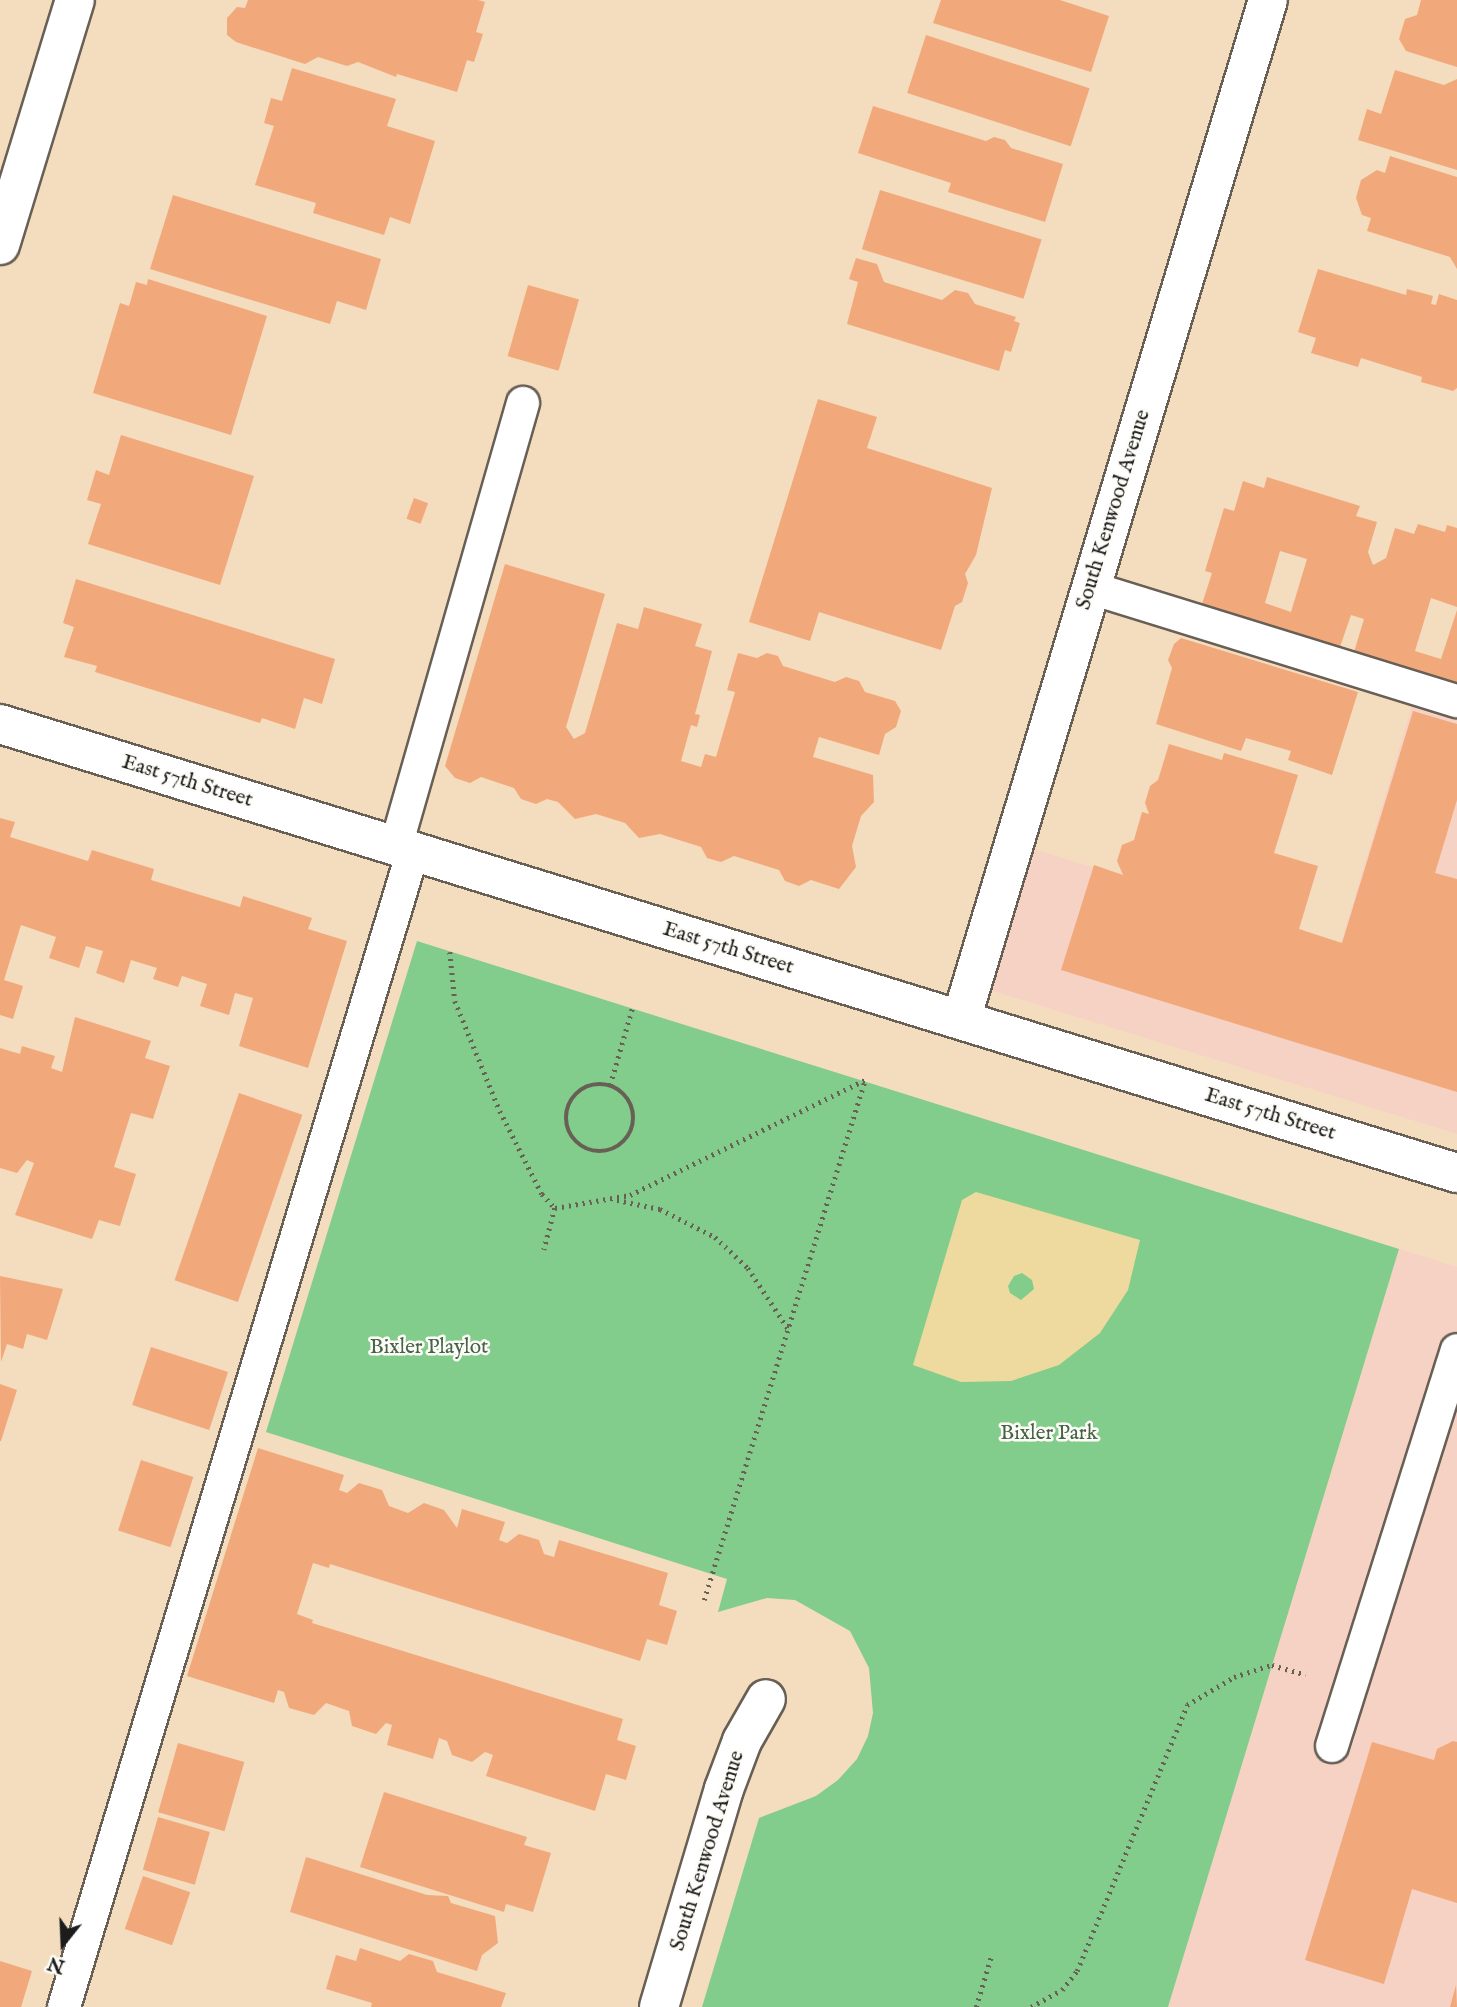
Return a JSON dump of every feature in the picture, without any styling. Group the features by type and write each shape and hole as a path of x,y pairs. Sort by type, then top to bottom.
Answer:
{"street":[{"path":"0,245 75,0"},
{"name":"South Kenwood Avenue","path":"961,1020 1268,0"},
{"name":"East 57th Street","path":"0,724 1457,1172"},
{"name":"South Kenwood Avenue","path":"659,2007 724,1789 742,1741 766,1699"}],"lane":[{"path":"64,2007 405,849 523,402"},
{"path":"1091,588 1457,701"},
{"path":"1332,1746 1457,1350"}],"path":[{"path":"450,951 455,1001 505,1122 542,1194 555,1208"},
{"path":"610,1085 632,1009"},
{"path":"555,1208 616,1200 865,1080 704,1600"},
{"path":"610,1085 628,1098 634,1120 631,1131 616,1148 594,1151 583,1148 569,1131 566,1110 578,1091 610,1085"},
{"path":"616,1200 660,1209 715,1237 748,1268 789,1331"},
{"path":"544,1250 555,1208"},
{"path":"1031,2007 1062,1990 1077,1971 1187,1705 1219,1684 1272,1665"},
{"path":"976,2007 990,1957"}],"shaded area":[{"path":"1415,696 1457,709 1457,1134 980,987 1023,846 1341,943"},
{"path":"1399,1249 1457,1267 1457,2007 1168,2007"}],"green space":[{"name":"Bixler Park","path":"417,941 1399,1249 1168,2007 702,2007 759,1818 816,1796 838,1780 857,1759 868,1736 873,1713 869,1668 850,1631 795,1600 767,1598 718,1612 727,1579 266,1432"}],"sand":[{"path":"976,1192 1140,1240 1128,1290 1100,1333 1059,1365 1011,1381 961,1382 913,1365 962,1200","holes":["1022,1273 1032,1280 1034,1289 1021,1300 1010,1293 1008,1286 1014,1276"]}],"building":[{"path":"248,0 478,0 485,2 476,32 483,34 474,62 467,60 457,92 397,74 396,77 358,62 347,66 318,57 305,64 236,42 227,35 227,18 237,7 245,8"},
{"path":"941,0 1060,0 1109,16 1091,72 933,23"},
{"path":"1421,0 1457,0 1457,67 1406,51 1399,39 1405,19 1417,15"},
{"path":"926,35 1090,88 1071,146 907,93"},
{"path":"292,68 396,99 387,126 435,141 410,224 390,217 384,235 313,213 316,203 255,185 274,126 264,123 271,98 282,101"},
{"path":"1395,70 1444,85 1457,79 1457,170 1358,140 1367,109 1381,114"},
{"path":"873,106 986,141 994,137 1005,140 1011,148 1063,164 1045,222 948,192 951,183 858,153"},
{"path":"1390,156 1457,177 1457,269 1450,257 1367,231 1371,218 1362,215 1356,198 1361,180 1377,170 1385,173"},
{"path":"880,190 1042,239 1023,299 862,249"},
{"path":"173,195 381,259 366,310 337,301 330,324 150,269"},
{"path":"856,258 877,264 884,282 942,300 955,290 968,293 975,304 1016,317 1014,321 1020,323 1011,352 1005,350 999,371 847,324 858,282 849,279"},
{"path":"1318,269 1406,295 1407,289 1433,296 1431,304 1436,305 1439,294 1457,300 1457,388 1453,391 1421,382 1422,377 1361,358 1358,367 1311,353 1316,338 1298,332"},
{"path":"148,279 267,316 231,435 93,393 120,303 129,306 136,282 147,285"},
{"path":"528,285 579,300 559,371 508,356"},
{"path":"818,399 877,417 867,448 992,488 976,555 965,574 968,583 962,602 955,606 941,650 819,612 810,641 749,622"},
{"path":"121,435 254,476 220,585 88,544 101,504 87,500 96,470 109,475"},
{"path":"1267,477 1360,506 1356,516 1377,522 1368,552 1373,565 1386,558 1395,528 1414,534 1418,524 1445,532 1447,525 1457,528 1457,607 1431,598 1415,651 1441,659 1457,610 1457,683 1354,652 1364,619 1351,615 1340,647 1202,604 1212,573 1205,571 1224,508 1234,511 1243,481 1264,488","holes":["1280,551 1307,559 1291,612 1265,603"]},
{"path":"414,498 428,503 421,524 406,519"},
{"path":"505,564 605,594 566,727 574,739 585,733 617,623 638,629 644,607 702,624 695,646 712,651 695,714 700,715 697,727 691,725 681,761 701,767 705,754 716,757 735,692 727,690 738,653 757,658 767,653 778,656 783,666 835,682 846,677 859,681 865,692 895,701 901,711 896,727 885,734 879,755 819,737 813,757 873,775 874,802 861,816 852,846 856,867 839,889 811,880 799,886 785,881 779,870 734,856 721,862 707,858 701,847 660,834 639,838 625,823 596,814 575,819 558,802 547,799 536,804 521,799 514,788 481,777 470,783 455,778 445,766"},
{"path":"76,579 335,659 322,704 304,698 295,729 262,718 260,723 95,672 97,666 64,657 74,627 63,623"},
{"path":"1181,638 1358,692 1332,775 1288,760 1291,751 1246,738 1241,751 1156,724 1172,668 1168,660 1174,644"},
{"path":"1413,711 1457,724 1457,800 1435,873 1457,879 1457,1092 1061,970 1094,865 1123,875 1117,861 1122,845 1134,840 1142,812 1149,814 1145,803 1150,786 1158,780 1169,744 1222,760 1224,753 1298,775 1274,853 1318,866 1299,929 1342,943"},
{"path":"0,818 15,822 10,837 88,861 92,850 154,869 151,880 240,907 243,896 312,918 308,929 347,941 308,1068 239,1046 253,998 235,993 229,1015 200,1006 207,984 182,976 178,987 153,979 157,968 131,960 124,983 96,973 103,951 86,946 79,968 49,958 56,937 21,925 4,980 23,986 13,1019 0,1015"},
{"path":"75,1017 151,1041 145,1058 170,1066 153,1119 131,1113 114,1167 136,1174 120,1226 99,1220 92,1239 15,1215 34,1163 27,1160 17,1173 0,1168 0,1048 20,1054 22,1046 55,1056 51,1068 62,1072"},
{"path":"239,1093 302,1115 238,1302 175,1280"},
{"path":"0,1276 63,1289 47,1340 27,1334 23,1349 7,1344 1,1362"},
{"path":"151,1347 228,1372 209,1430 132,1405"},
{"path":"0,1384 17,1390 1,1441 0,1441"},
{"path":"258,1448 344,1475 339,1490 347,1493 359,1483 382,1490 389,1506 408,1513 424,1503 444,1510 457,1528 462,1509 505,1522 499,1540 507,1543 519,1534 539,1540 544,1554 554,1557 559,1540 668,1573 659,1605 677,1611 667,1645 647,1639 640,1661 330,1564 329,1568 313,1563 297,1614 313,1620 312,1623 623,1719 617,1740 636,1746 626,1780 606,1774 595,1811 486,1776 493,1755 485,1752 472,1762 452,1755 447,1741 439,1738 433,1759 387,1745 392,1725 386,1723 376,1734 352,1726 349,1711 326,1703 314,1715 289,1708 284,1692 278,1690 274,1703 187,1676"},
{"path":"141,1460 193,1477 170,1547 118,1530"},
{"path":"1453,1741 1457,1742 1457,1903 1412,1889 1384,1984 1305,1960 1372,1742 1434,1760 1437,1749"},
{"path":"178,1743 244,1762 224,1831 158,1812"},
{"path":"384,1792 527,1837 524,1845 551,1853 533,1912 506,1904 504,1912 360,1867"},
{"path":"158,1817 210,1832 195,1885 143,1870"},
{"path":"306,1857 427,1895 448,1896 451,1903 495,1916 498,1943 482,1955 477,1971 290,1912"},
{"path":"143,1876 190,1892 172,1945 125,1929"},
{"path":"360,1948 400,1961 409,1954 433,1961 437,1972 506,1993 501,2007 371,2007 372,2003 326,1989 336,1955 356,1961"},
{"path":"0,1961 32,1971 21,2007 0,2007"},
{"path":"1456,1985 1457,2007 1450,2007"}],"park label":[{"name":"Bixler Playlot","path":"429,1348"}]}
